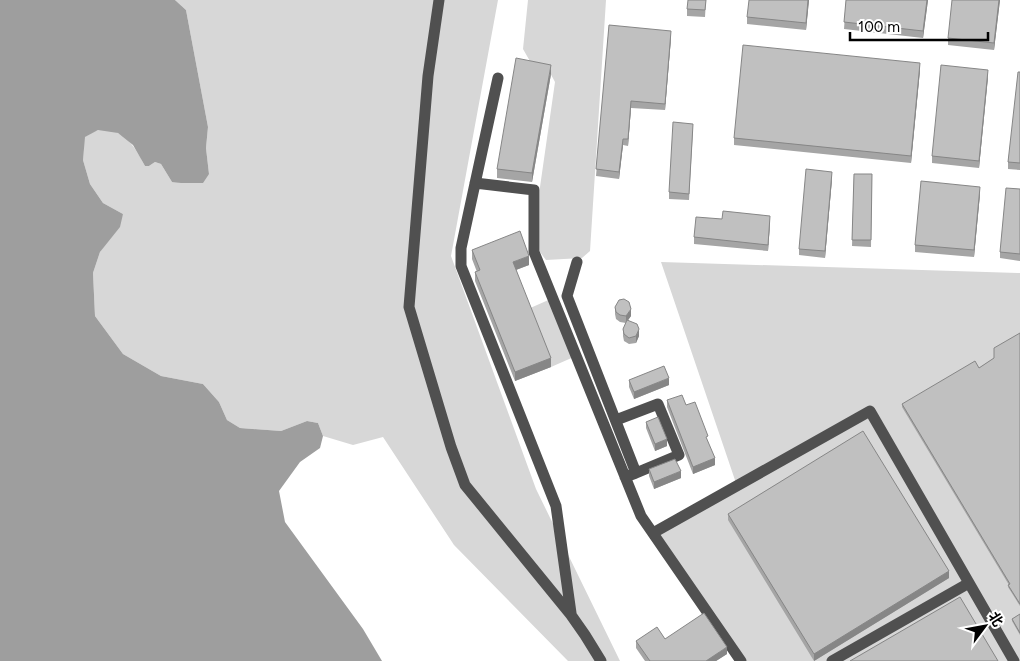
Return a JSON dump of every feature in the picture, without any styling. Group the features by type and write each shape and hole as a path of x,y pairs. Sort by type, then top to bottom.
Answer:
{"street":[{"path":"439,0 428,76 409,307 451,447 465,485 571,615 601,661"},
{"path":"498,78 461,248 460,266 556,506 571,615"},
{"path":"475,183 534,190 534,252 631,475"},
{"path":"577,262 568,296 616,420 641,516 742,661"},
{"path":"616,420 658,404 679,455 631,475"},
{"path":"653,533 870,411 1014,661"},
{"path":"832,661 969,583"}],"shaded area":[{"path":"0,0 175,0 186,10 208,127 206,148 209,174 203,183 172,182 161,164 155,162 145,166 133,145 118,133 98,130 85,137 83,160 90,184 103,203 123,214 120,227 100,252 93,273 95,316 123,354 161,376 203,384 219,402 227,420 240,428 281,431 307,421 318,423 323,436 320,448 300,462 279,491 285,522 363,629 382,661 0,661"},
{"path":"175,0 498,0 451,256 536,489 620,661 568,661 454,545 383,437 353,445 323,436 318,423 307,421 281,431 240,428 227,420 219,402 203,384 161,376 123,354 95,316 93,273 100,252 123,214 103,203 90,184 83,160 84,137 97,130 108,130 122,135 133,145 145,166 155,162 161,164 172,182 209,174 206,148 208,127 186,10"},
{"path":"528,0 606,0 590,251 582,258 546,260 540,252 540,187 555,82 548,69 531,63 523,49"},
{"path":"661,262 1020,273 1020,661 741,661 653,533 737,486"},
{"path":"553,298 576,356 551,367 528,309"}],"building":[{"path":"688,0 706,0 705,10 687,9"},
{"path":"749,0 808,0 806,23 747,17"},
{"path":"846,0 927,0 923,31 844,22"},
{"path":"952,0 999,0 994,43 948,38"},
{"path":"609,25 671,31 665,104 631,101 628,139 623,139 619,172 596,169"},
{"path":"743,45 920,63 911,156 734,138"},
{"path":"516,58 551,65 532,173 497,169"},
{"path":"941,65 988,70 979,161 932,156"},
{"path":"1018,72 1020,72 1020,163 1008,162"},
{"path":"673,122 693,124 689,194 669,192"},
{"path":"806,169 832,172 825,251 799,249"},
{"path":"854,174 872,174 871,240 852,240"},
{"path":"921,181 980,187 974,250 915,245"},
{"path":"1006,188 1020,189 1020,254 1000,252"},
{"path":"723,211 770,216 768,245 694,237 696,217 722,219"},
{"path":"520,231 529,256 513,262 551,358 515,372 475,272 480,270 472,250"},
{"path":"624,299 629,302 631,309 626,316 616,312 615,307 619,300"},
{"path":"627,320 637,324 639,329 636,336 629,338 624,334 623,329"},
{"path":"1020,333 1020,604 1008,585 1010,584 902,404 975,361 979,368 994,358 994,348"},
{"path":"664,366 669,378 634,392 629,380"},
{"path":"682,395 686,405 695,402 715,458 693,467 667,400"},
{"path":"658,417 667,439 655,444 646,422"},
{"path":"863,431 949,571 814,654 728,514"},
{"path":"675,459 681,471 654,482 649,469"},
{"path":"960,597 998,661 850,661"},
{"path":"704,613 727,647 706,661 650,661 636,641 657,627 665,639"},
{"path":"1020,614 1020,633 1012,619"}]}
